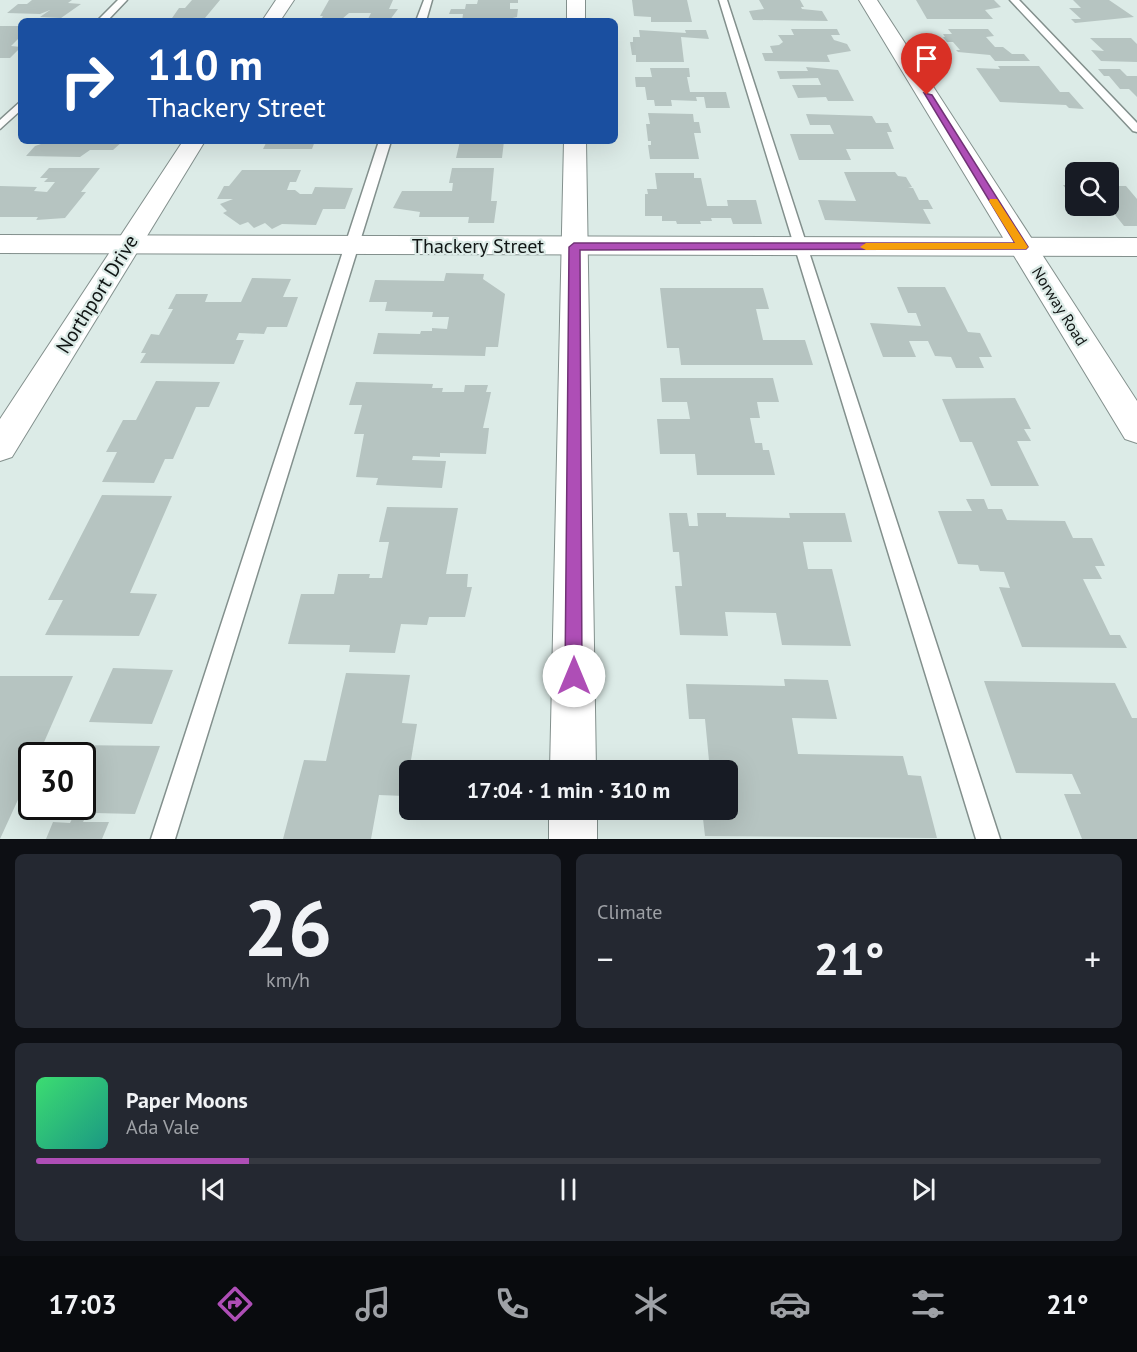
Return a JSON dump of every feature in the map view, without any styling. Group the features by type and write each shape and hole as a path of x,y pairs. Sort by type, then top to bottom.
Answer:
{"street":[{"path":"273,18 285,0"},
{"path":"576,0 576,18"},
{"name":"Norway Road","path":"868,0 1137,429"},
{"name":"Northport Drive","path":"0,447 192,144"},
{"path":"573,760 575,144"},
{"name":"Thackery Street","path":"0,244 1137,247"},
{"path":"573,820 573,839"}],"lane":[{"path":"105,18 123,0"},
{"path":"422,18 428,0"},
{"path":"723,0 988,839"},
{"path":"1014,0 1137,129"},
{"path":"0,126 18,107"},
{"path":"163,839 384,144"}],"building":[{"path":"32,0 72,0 68,3 81,4 61,18 40,17 50,10 40,14 7,13 18,4 27,4"},
{"path":"192,0 220,0 205,18 172,18 179,8 185,8"},
{"path":"329,0 393,0 389,9 398,9 391,18 368,18 371,13 349,13 343,18 322,18 323,16 320,16"},
{"path":"478,0 518,0 518,3 510,3 510,9 518,9 517,17 462,18 463,14 449,14 451,9 465,9 466,4 477,4"},
{"path":"632,0 687,0 692,22 651,22 651,17 634,16"},
{"path":"759,0 800,0 804,7 801,7 802,9 822,11 828,21 753,20 749,11 764,9"},
{"path":"916,0 994,0 1001,7 985,10 993,19 927,19"},
{"path":"1073,0 1109,0 1134,17 1075,23 1071,19 1081,19 1069,8 1081,8"},
{"path":"0,26 18,26 18,39 11,46 18,47 18,50 10,58 0,58"},
{"path":"791,29 837,29 840,35 831,35 834,40 847,44 851,51 827,55 830,62 765,61 762,53 773,53 770,46 783,42 778,35 794,35"},
{"path":"948,29 988,29 994,36 986,37 995,47 1003,47 1012,54 1024,54 1030,61 995,61 990,55 958,52 956,50 960,50 953,42 947,42 943,37 945,37 943,34 952,34"},
{"path":"639,30 686,33 685,30 706,30 709,39 681,37 684,62 636,62 636,55 632,55 630,42 633,42 633,37 640,37"},
{"path":"1090,38 1131,38 1137,44 1137,62 1101,61 1091,50 1104,51"},
{"path":"998,66 1039,66 1060,92 1069,92 1084,109 1069,108 1066,105 1000,102 976,68 1000,69"},
{"path":"806,67 838,70 854,101 828,101 826,97 798,98 792,85 821,85 818,78 780,79 777,71 808,71"},
{"path":"650,68 689,68 690,77 687,77 690,92 726,92 730,108 706,108 704,97 696,97 697,101 671,100 672,106 655,106 654,100 647,100 645,87 636,87 635,77 652,77"},
{"path":"1098,69 1120,69 1127,76 1137,76 1137,97 1129,89 1120,89 1109,76 1104,76"},
{"path":"648,113 693,114 694,122 699,122 701,133 694,133 699,159 650,159 648,145 651,145 651,141 648,141 646,124 650,124"},
{"path":"806,114 872,116 876,123 888,123 892,132 887,132 894,149 846,149 851,160 799,160 790,134 834,134 830,125 810,125"},
{"path":"41,144 120,144 113,150 90,150 80,157 26,156 35,146"},
{"path":"266,144 314,144 312,149 263,149"},
{"path":"459,144 504,144 502,158 456,158"},
{"path":"49,168 100,168 81,192 86,192 65,218 36,220 38,217 0,217 0,186 37,187 34,191 47,192 55,182 44,182 48,178 40,178"},
{"path":"452,168 494,168 491,201 497,201 494,223 468,223 469,217 419,217 420,212 393,208 402,191 452,191 453,183 449,183"},
{"path":"242,170 301,170 296,182 290,182 287,190 295,190 300,194 312,194 315,187 353,188 345,209 323,209 316,225 282,224 272,229 265,223 254,228 248,222 240,225 223,213 227,211 220,204 233,199 217,199 224,186 229,186"},
{"path":"844,172 895,172 898,176 906,177 912,187 908,188 913,188 919,200 928,200 933,209 923,209 931,224 825,220 818,200 856,201"},
{"path":"655,173 694,173 694,178 701,178 707,206 728,206 727,200 756,200 762,224 733,224 731,218 711,218 712,221 700,221 701,224 677,224 676,221 662,221 662,216 645,216 647,189 657,189"},
{"path":"1119,186 1126,186 1137,199 1137,226 1124,226 1116,216 1119,216"},
{"path":"446,273 484,274 483,279 505,294 498,347 486,347 485,356 373,354 378,333 420,334 421,331 432,331 432,328 447,329 449,317 432,317 433,312 385,311 387,302 369,302 375,280 444,281"},
{"path":"252,278 291,279 283,297 298,297 287,327 267,327 264,334 239,333 236,340 244,340 234,364 140,363 146,353 141,353 151,334 159,335 173,309 168,309 176,294 208,294 205,302 241,302"},
{"path":"897,287 945,287 968,332 980,333 992,357 979,357 984,368 956,368 951,357 935,356 928,341 909,341 916,357 883,357 870,323 921,326 916,313 908,313"},
{"path":"660,288 763,288 769,309 756,309 763,340 805,340 813,365 681,365 679,348 667,348"},
{"path":"660,378 773,378 779,402 757,402 760,418 750,418 755,443 762,443 763,450 769,450 775,475 697,475 695,454 660,454 657,419 690,419 687,402 662,402"},
{"path":"156,381 220,382 209,407 196,407 173,459 165,459 154,483 102,482 117,452 106,452 123,420 136,420"},
{"path":"356,382 433,384 432,388 443,388 442,392 464,392 465,385 488,385 486,392 491,392 483,428 489,428 486,454 440,453 440,457 413,456 412,460 446,461 442,488 376,485 378,478 356,477 364,434 354,434 362,405 349,405"},
{"path":"1015,398 1031,429 1024,429 1031,441 1017,441 1039,486 991,486 972,442 960,442 942,399"},
{"path":"102,495 172,496 130,593 157,594 139,636 45,635 63,600 48,600"},
{"path":"966,499 984,499 988,509 1002,509 1007,520 1065,521 1073,538 1092,538 1105,566 1095,566 1102,579 1083,579 1110,635 1120,635 1127,648 1022,647 999,587 1010,588 1004,572 980,571 978,565 958,564 938,511 972,511"},
{"path":"387,507 458,508 446,574 468,574 467,587 472,587 465,617 429,617 427,625 401,624 395,653 349,652 350,645 288,644 301,594 334,594 338,574 370,574 369,578 382,578 389,542 379,542"},
{"path":"669,513 687,513 689,526 698,526 697,513 726,513 726,517 790,518 789,513 845,513 852,542 803,542 808,569 832,569 851,646 782,645 776,613 725,612 728,636 680,635 675,586 682,586 679,552 673,552"},
{"path":"113,668 173,670 152,724 89,722"},
{"path":"346,673 410,675 402,723 417,724 411,760 399,760 399,796 379,795 371,839 283,839 304,760 326,761"},
{"path":"0,676 73,676 44,742 18,742 18,800 0,839"},
{"path":"784,679 828,680 837,719 792,718 798,754 903,756 908,775 921,776 937,838 705,836 703,820 738,820 738,760 709,760 705,719 689,719 686,684 785,686"},
{"path":"984,681 1115,683 1132,718 1137,718 1137,839 1082,839 1064,794 1081,794 1072,774 1016,773"},
{"path":"96,745 160,746 135,814 96,813"},
{"path":"72,820 109,822 102,839 46,839 53,822 70,823"}],"slow traffic":[{"path":"866,247 1023,247 994,201"}],"route":[{"path":"574,676 574,247 1023,247 927,95"}]}
